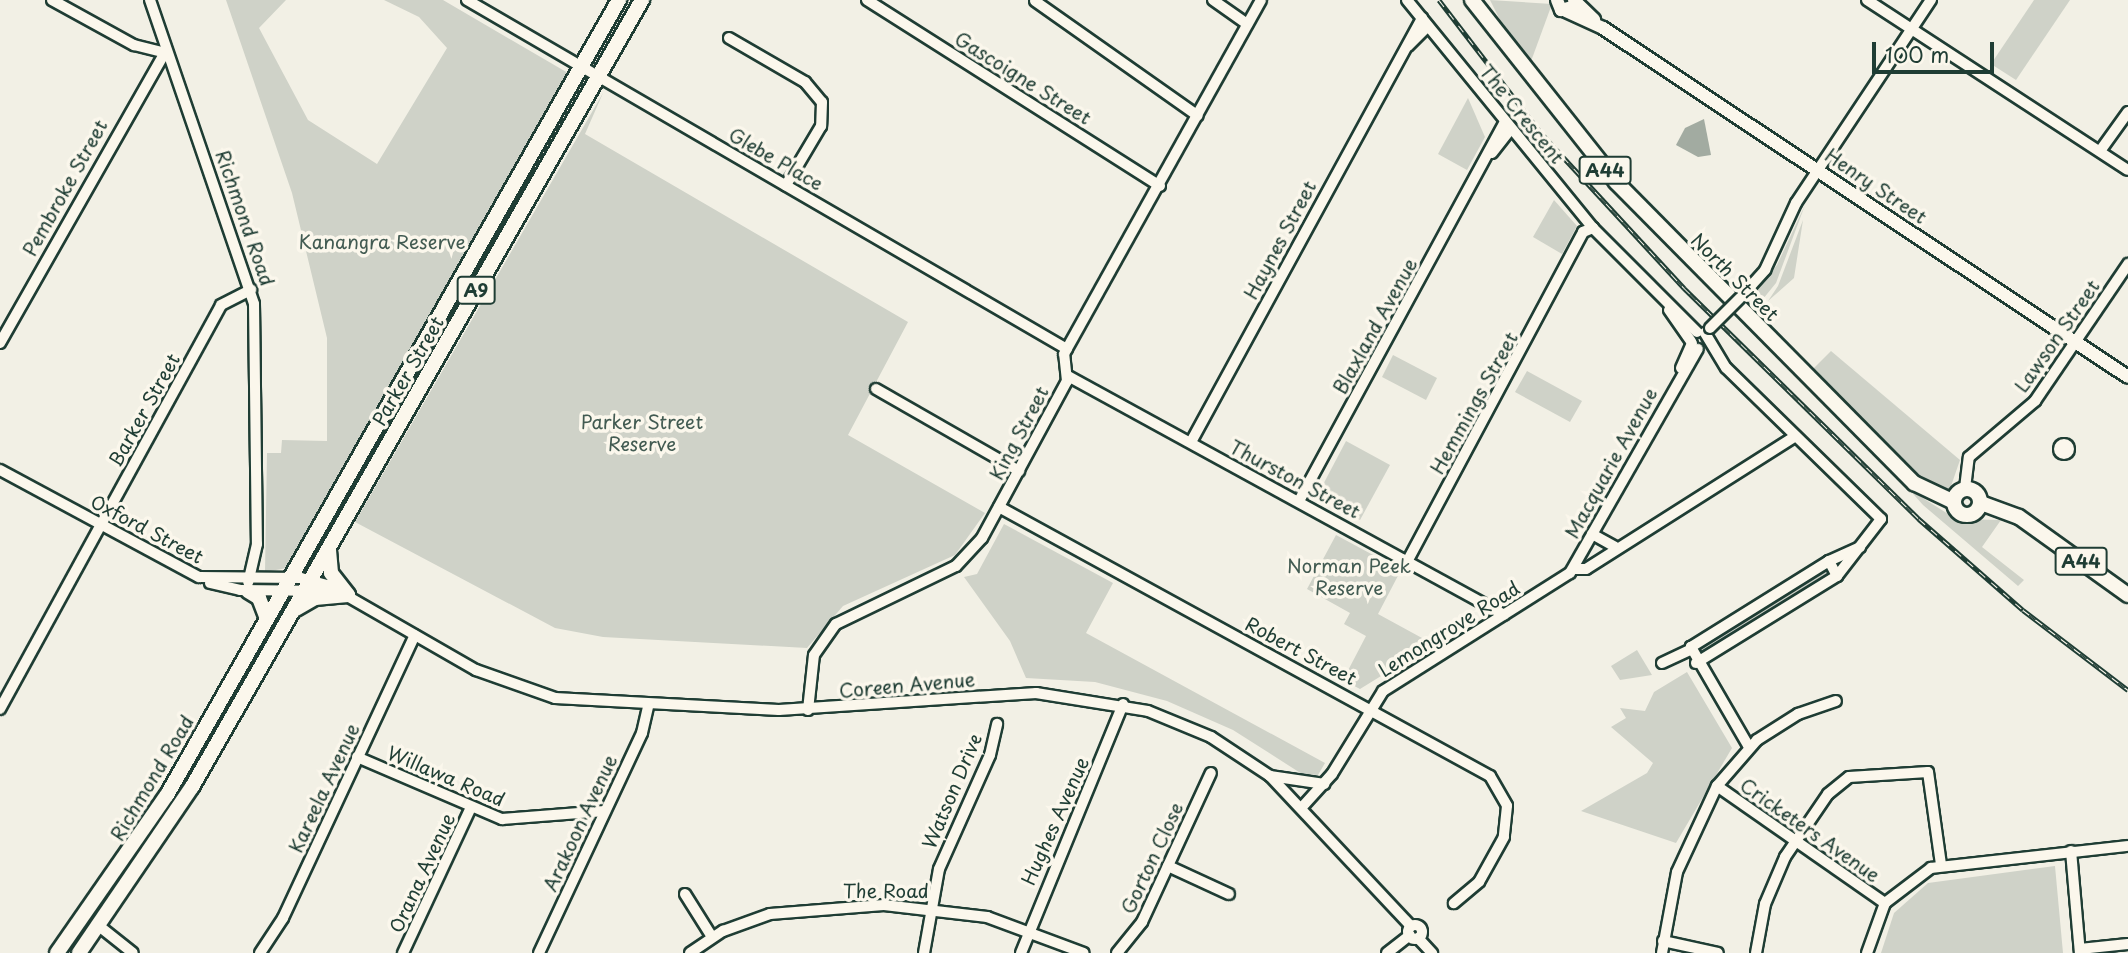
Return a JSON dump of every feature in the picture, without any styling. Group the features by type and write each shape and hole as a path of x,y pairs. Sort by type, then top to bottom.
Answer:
{"highway":[{"name":"Parker Street","path":"286,583 619,0"},
{"name":"Parker Street","path":"309,583 642,0"},
{"name":"North Street","path":"1472,0 1602,167 1920,489 1954,502"},
{"name":"North Street","path":"1484,0 1512,53"},
{"path":"1954,502 1965,488"},
{"name":"A44","path":"1965,488 1977,492 1981,503"},
{"name":"A44","path":"1954,502 1969,515 1981,503"},
{"name":"A44","path":"1981,503 2020,517 2128,594"},
{"path":"330,548 331,573 348,595"},
{"name":"Richmond Road","path":"57,953 115,875 268,619 286,583"},
{"name":"Richmond Road","path":"79,953 159,841 309,583"},
{"path":"248,586 259,598 268,619"},
{"path":"293,611 315,598 348,595"},
{"path":"57,953 99,926 115,875"}],"main road":[{"name":"Henry Street","path":"1563,3 2128,377"}],"street":[{"path":"51,0 134,45 165,52"},
{"name":"Richmond Road","path":"150,0 165,52 251,290 259,446 257,544 248,586"},
{"name":"Glebe Place","path":"467,0 1067,349"},
{"name":"Gascoigne Street","path":"867,0 1160,186"},
{"path":"1213,0 1247,24"},
{"path":"1067,349 1261,0"},
{"name":"The Crescent","path":"1407,0 1507,126 1593,228 1794,438 1881,519 1866,543"},
{"path":"1867,0 2128,170"},
{"name":"Macquarie Avenue","path":"1573,569 1700,338 1765,270 1817,170 1931,0"},
{"path":"1035,1 1198,116"},
{"name":"Haynes Street","path":"1191,442 1401,54 1425,22"},
{"path":"729,38 805,82 822,102 821,126 786,185"},
{"name":"Pembroke Street","path":"0,343 165,52"},
{"path":"2100,151 2128,112"},
{"name":"Blaxland Avenue","path":"1299,501 1507,126"},
{"name":"Hemmings Street","path":"1408,560 1570,263 1593,228"},
{"name":"Lawson Street","path":"1965,488 1969,457 2032,404 2128,264"},
{"name":"Barker Street","path":"0,709 221,305 251,290"},
{"name":"King Street","path":"808,710 811,664 831,629 855,611 963,561 999,507 1068,376 1067,349"},
{"name":"Thurston Street","path":"1068,376 1504,615"},
{"path":"876,388 1019,471"},
{"name":"Lemongrove Road","path":"1303,806 1324,784 1370,708 1387,687 1573,569 1586,569 1615,547 1794,438"},
{"name":"Oxford Street","path":"0,470 199,578"},
{"name":"Robert Street","path":"999,507 1484,771 1503,792 1508,813 1502,843 1479,882 1454,903"},
{"path":"1592,534 1615,547"},
{"path":"1662,663 1690,650 1829,561 1866,543"},
{"path":"1696,663 1838,576 1866,543"},
{"path":"1829,561 1838,576"},
{"name":"Coreen Avenue","path":"199,578 248,586 309,583 348,595 415,635 531,692 648,707 808,710 1036,693 1123,704 1204,734 1270,776 1303,806 1432,953"},
{"name":"Kareela Avenue","path":"260,953 283,918 415,635"},
{"path":"1690,650 1749,747"},
{"path":"1662,953 1679,867 1717,786 1749,747 1798,714 1836,701"},
{"name":"Hughes Avenue","path":"1021,953 1123,704"},
{"name":"Arakoon Avenue","path":"539,953 605,811 648,707"},
{"name":"Watson Drive","path":"924,953 941,862 990,755 997,724"},
{"name":"Willawa Road","path":"358,757 471,807 521,821 605,811"},
{"path":"1756,953 1773,881 1795,841 1828,794 1849,777 1922,768 1931,779 1941,864"},
{"name":"Gorton Close","path":"1117,953 1137,930 1211,773"},
{"path":"1270,776 1324,784"},
{"name":"Cricketers Avenue","path":"1717,786 1885,903"},
{"name":"Orana Avenue","path":"403,953 471,807"},
{"path":"1867,953 1885,903 1912,877 1941,864 2128,846"},
{"path":"2071,851 2080,951 2128,944"},
{"path":"1168,866 1229,894"},
{"path":"685,894 712,937"},
{"name":"The Road","path":"690,953 712,937 782,911 933,908 1029,929 1084,953"},
{"path":"99,926 133,953"},
{"path":"1387,953 1413,933"},
{"path":"1663,941 1718,953"}],"green space":[{"name":"Kanangra Reserve","path":"226,0 286,0 259,28 308,120 377,164 447,48 419,17 384,0 443,0 568,73 287,568 265,572 267,453 281,453 282,440 327,441 327,338 292,193"},
{"path":"1490,0 1552,4 1530,64 1514,48"},
{"path":"2034,0 2070,0 2016,80 1991,64"},
{"name":"Parker Street Reserve","path":"603,93 585,134 908,322 848,435 985,513 955,555 843,606 807,648 603,637 555,628 355,522"},
{"path":"1468,98 1485,137 1467,170 1438,154"},
{"path":"1554,200 1577,226 1562,254 1533,237"},
{"path":"1805,205 1776,283 1754,310 1747,302 1777,265"},
{"path":"1803,220 1794,278 1768,301 1778,286"},
{"path":"1831,351 1960,460 1950,489 1930,490 1810,372"},
{"path":"1393,355 1437,378 1426,400 1382,377"},
{"path":"1527,371 1582,401 1570,422 1515,392"},
{"path":"1346,441 1390,465 1360,520 1317,496"},
{"path":"1873,449 1918,495 1956,519 2001,520 1982,547 2024,580 2018,586 1923,505"},
{"path":"1004,524 1113,583 1086,633 1325,763 1318,775 1302,774 1233,730 1167,701 1095,682 1026,678 1010,641 964,577 977,574"},
{"name":"Norman Peek Reserve","path":"1336,535 1401,570 1378,614 1433,644 1360,689 1343,680 1366,636 1344,624 1350,613 1307,589"},
{"path":"1826,566 1833,573 1704,653 1697,651"},
{"path":"1637,650 1652,675 1620,680 1611,666"},
{"path":"1687,672 1732,748 1676,843 1581,811 1647,773 1653,763 1611,727 1626,718 1620,708 1645,711 1654,692"},
{"path":"2055,866 2063,953 1881,953 1894,913 1928,883"}],"shaded area":[{"path":"1704,119 1711,155 1698,157 1676,145 1685,128"}],"railway":[{"path":"1439,0 1541,133 1684,288 1919,519 2023,610 2128,690"}]}
